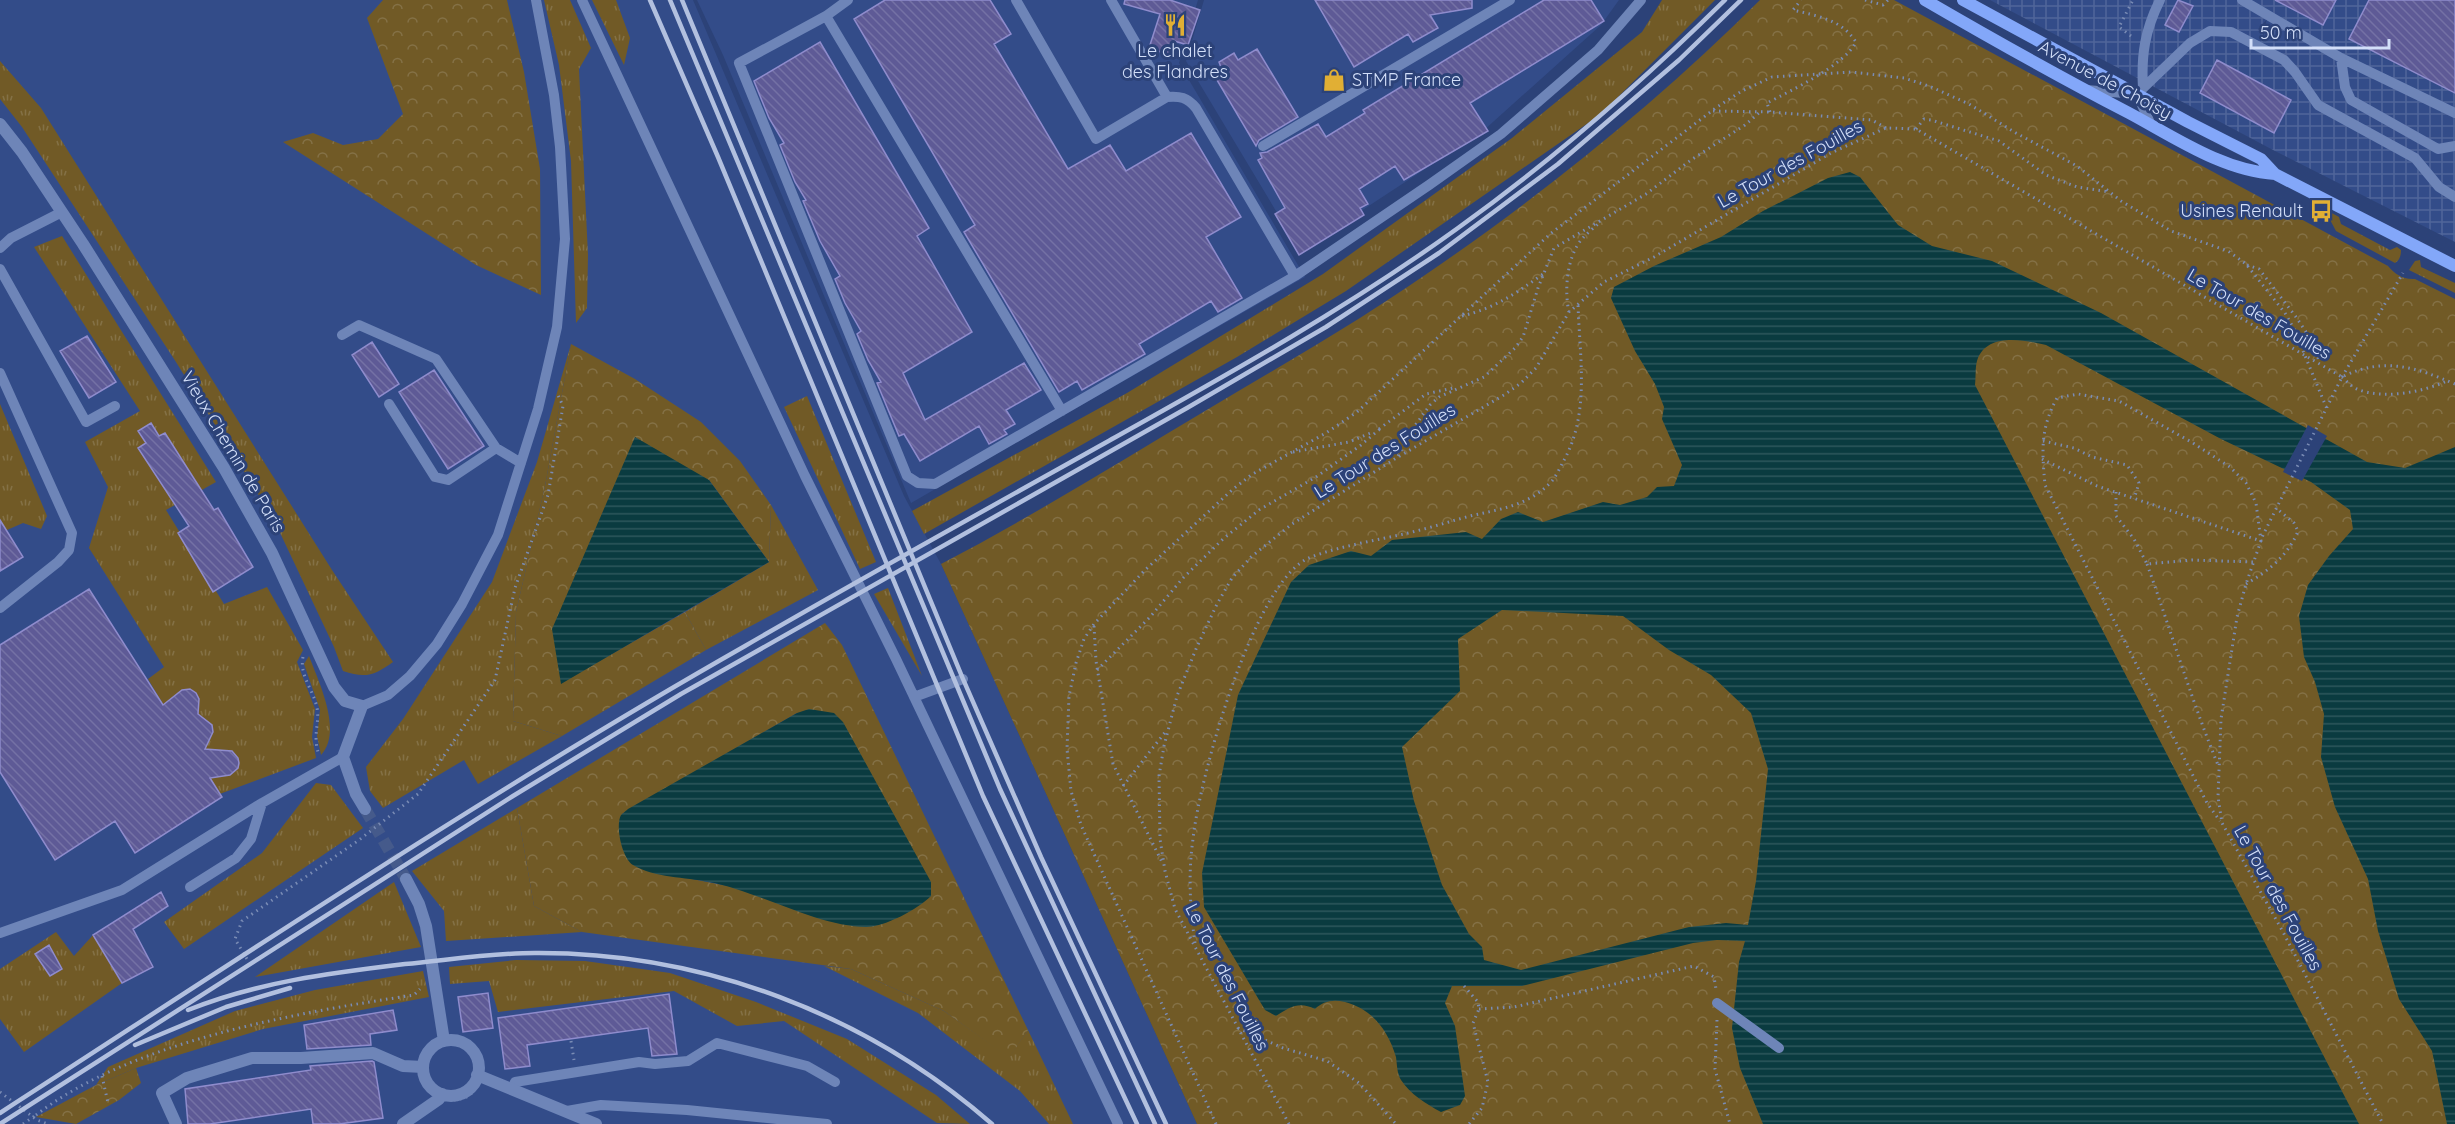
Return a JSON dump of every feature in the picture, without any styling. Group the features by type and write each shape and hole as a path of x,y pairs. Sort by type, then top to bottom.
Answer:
{"main road":[{"name":"Avenue de Choisy","path":"1925,0 2084,90 2151,125 2237,167 2275,174"},
{"name":"Avenue de Choisy","path":"1963,0 2140,91 2261,159 2275,174 2455,266"}],"street":[{"name":"Vieux Chemin de Paris","path":"0,124 22,152 62,212 224,468 259,528 334,687 345,701 362,706"},
{"path":"362,706 343,757 356,794 365,809"},
{"path":"406,879 419,904 426,926 444,1041"},
{"path":"444,1041 462,1042 469,1047 478,1062 477,1075 471,1087 463,1093 442,1094 429,1085 423,1067 429,1050 444,1041"},
{"path":"176,1124 162,1093 187,1078 252,1058 301,1058 372,1053 403,1066 423,1067"},
{"path":"477,1075 596,1124"},
{"path":"403,1124 439,1099 442,1094"}],"lane":[{"path":"362,706 388,695 410,676 437,644 462,604 498,535 544,382 557,327 565,240 560,147 554,95 536,0"},
{"path":"582,0 800,465 914,697 1118,1124"},
{"path":"848,0 826,16 739,63 907,476 918,483 935,484 1295,276 1501,134 1598,50 1641,0"},
{"path":"1016,0 1096,139 1167,97 1179,96 1189,100 1196,108 1295,276"},
{"path":"1111,0 1167,97"},
{"path":"1263,146 1510,0"},
{"path":"2151,125 2140,91 2148,24 2160,0"},
{"path":"2242,0 2341,58 2455,113"},
{"path":"826,16 1062,411"},
{"path":"2084,90 2140,91 2190,43 2210,31 2231,32 2284,60 2318,105 2415,158 2439,187 2455,196"},
{"path":"2341,58 2345,87 2351,100 2438,149 2455,146"},
{"path":"0,248 10,238 62,212"},
{"path":"0,269 86,422 115,406"},
{"path":"342,335 359,325 436,359 496,448 521,463"},
{"path":"0,373 72,533 69,550 58,562 0,608"},
{"path":"389,404 435,477 448,480 496,448"},
{"path":"914,697 963,679"},
{"path":"0,933 122,890 262,803 343,757"},
{"path":"190,887 236,858 251,838 262,803"},
{"path":"1718,1003 1779,1048"},
{"path":"512,1089 515,1082 575,1071 639,1062 655,1064 688,1061 717,1043 807,1066 835,1082"},
{"path":"567,1111 601,1105 711,1112 827,1124"}],"path":[{"path":"1770,111 1767,103 1821,73 1852,50 1856,42 1845,28 1832,20 1793,10 1801,0"},
{"path":"1865,0 1883,5 1888,0"},
{"path":"2133,0 2119,27 2145,46"},
{"path":"1216,1124 1081,825 1071,791 1067,749 1069,696 1084,639 1094,624 1144,571 1232,490 1357,412 1550,234 1711,111 1742,91 1772,77 1851,72 1904,78 1929,86 1969,104 2077,166 2121,201 2171,231 2228,251 2246,264 2259,269 2316,347 2319,364"},
{"path":"1711,111 1770,111 1872,120 1886,128"},
{"path":"1398,457 1414,427 1430,405 1439,397 1484,377 1515,348 1523,337 1554,248 1646,194 1760,112"},
{"path":"1916,129 1924,119 1977,132 1999,141 2046,175 2077,187 2111,192"},
{"name":"Le Tour des Fouilles","path":"1289,1124 1175,909 1160,839 1159,776 1168,728 1177,696 1196,649 1232,578 1270,540 1398,457 1504,396 1521,383 1536,368 1569,312 1604,282 1654,257 1832,153 1886,128 1916,129 2342,377 2276,508 2261,541 2246,584 2237,616 2225,689 2218,766 2218,797 2222,823 2283,932 2383,1124"},
{"path":"1569,312 1566,299 1566,277 1580,241 1602,220"},
{"path":"2246,264 2285,313 2294,329 2327,409"},
{"path":"1461,317 1501,303 1544,273"},
{"path":"2342,377 2403,273"},
{"path":"1195,947 1190,869 1193,836 1200,804 1227,696 1245,651 1276,588 1308,558 1344,546 1503,510 1529,501 1552,481 1571,449 1580,417 1582,380 1578,302"},
{"path":"2342,377 2361,368 2399,365 2455,384"},
{"path":"2342,377 2355,389 2373,393 2403,393 2447,381"},
{"path":"250,964 235,939 242,921 359,840 418,794 495,680 515,588 548,495 562,416 563,406 553,384 544,382"},
{"path":"1098,670 1150,617 1183,578 1223,539 1259,510 1316,477 1426,394 1461,387"},
{"path":"2042,459 2069,474 2134,499 2261,541 2256,503 2246,483 2230,467 2119,401 2078,394 2057,398 2046,418 2042,459 2044,485 2207,803 2222,823"},
{"path":"1290,453 1349,442 1380,429"},
{"path":"2043,441 2074,448 2092,457 2127,465 2139,483 2134,499"},
{"path":"2116,492 2116,516 2134,539 2147,564 2174,638 2195,708 2218,766"},
{"path":"2246,584 2276,564 2293,544 2298,531 2295,523 2276,508"},
{"path":"2147,564 2192,560 2254,562"},
{"path":"1094,624 1098,670 1113,764 1165,868"},
{"path":"317,649 303,657 302,667 318,709 316,743 324,767"},
{"path":"1123,786 1168,728"},
{"path":"1479,1009 1514,1007 1694,966 1714,977 1718,1003 1715,1069 1730,1124"},
{"path":"1464,986 1478,1002 1479,1009 1473,1023 1488,1082 1482,1108 1469,1124"},
{"path":"23,1124 57,1099 102,1076 155,1054 231,1030 414,995 421,987"},
{"path":"1238,1028 1283,1048 1327,1060 1359,1083 1396,1124"},
{"path":"571,1041 575,1071"},
{"path":"102,1076 108,1103"},
{"path":"0,1092 37,1119 48,1124"}],"shaded area":[{"path":"0,0 693,0 904,496 941,564 1197,1124 0,1124"},
{"path":"697,0 1198,0 1179,63 1305,277 911,503 723,55"},
{"path":"1204,0 1619,0 1601,25 1483,131 1300,251 1186,61"},
{"path":"1990,0 2455,0 2455,242 2275,151"},
{"path":"1850,172 1860,177 1898,225 1932,246 1992,261 2101,313 2367,462 2405,468 2455,447 2455,1124 2447,1124 2432,1051 2399,999 2378,931 2368,879 2335,807 2321,757 2324,714 2315,682 2304,657 2299,616 2308,585 2353,529 2350,510 2311,482 2221,439 2046,345 2017,340 1997,342 1982,352 1976,364 1975,385 2359,1124 1763,1124 1740,1068 1732,1028 1739,962 1745,941 1717,940 1693,943 1522,986 1452,986 1445,1003 1455,1026 1465,1096 1460,1105 1441,1112 1409,1090 1399,1075 1393,1047 1378,1022 1355,1005 1328,1001 1315,1009 1299,1005 1276,1016 1265,1010 1204,907 1202,873 1238,695 1291,582 1309,565 1351,551 1371,556 1392,540 1466,532 1482,539 1501,519 1518,512 1543,522 1603,502 1620,505 1647,497 1657,487 1674,486 1682,465 1662,419 1664,407 1655,384 1635,351 1611,298 1614,287 1654,266 1721,237 1763,211 1828,178","holes":["1502,610 1623,616 1669,650 1711,675 1751,713 1768,769 1756,881 1748,925 1726,923 1689,927 1521,970 1484,960 1482,947 1469,934 1442,885 1414,801 1402,747 1460,691 1458,639"]},
{"path":"635,437 709,480 769,562 561,684 552,629"},
{"path":"809,709 834,713 843,722 931,882 931,896 910,912 882,924 866,927 847,925 808,915 728,887 651,872 629,861 619,834 619,820 628,809 797,713"}],"green space":[{"path":"383,0 507,0 524,72 540,169 541,295 476,265 283,142 313,133 343,145 378,139 403,114 367,18"},
{"path":"544,0 570,0 591,48 579,69 588,255 587,308 576,323 571,161 559,65"},
{"path":"592,0 616,0 630,38 624,65"},
{"path":"1662,0 1715,0 1601,114 1346,291 1237,357 924,534 912,511 1127,393 1323,274 1512,138 1642,32"},
{"path":"1760,0 1894,0 2388,266 2400,276 2415,279 2455,299 2455,1124 1197,1124 941,564 1107,470 1322,342 1413,283 1569,170 1668,87"},
{"path":"0,61 41,108 332,570 393,662 387,666 375,673 364,675 343,671 274,520 176,362 22,127 0,99"},
{"path":"2328,211 2339,217 2341,224 2390,250 2397,247 2401,250 2399,259 2395,263 2336,231 2327,214"},
{"path":"62,236 216,482 166,510 224,604 267,587 303,650 297,662 315,709 312,737 316,758 217,795 148,679 164,667 89,548 108,487 85,442 140,411 34,247"},
{"path":"2420,260 2421,267 2455,283 2455,293 2409,270 2415,261"},
{"path":"571,344 545,486 516,612 513,721 562,736 478,784 464,760 383,808 370,791 366,767 403,719 492,582 537,462"},
{"path":"571,344 635,379 701,422 740,461 771,505 769,562 709,480 561,683 685,612 706,650 562,736 513,721 516,612 545,486"},
{"path":"807,396 876,562 860,569 784,407"},
{"path":"0,404 47,516 41,529 23,523 0,533"},
{"path":"771,505 818,590 706,650 685,612 769,562"},
{"path":"888,588 922,676 874,594"},
{"path":"825,623 842,645 1028,1030 1009,1058 944,1011 851,969 582,932 534,906 517,808","holes":["797,713 827,920 733,887 651,871 622,814"]},
{"path":"309,656 330,720 327,745 321,755 317,736 320,710 304,664"},
{"path":"316,783 331,785 363,828 184,949 164,922 262,853"},
{"path":"517,808 534,906 582,932 446,941 444,911 412,871"},
{"path":"394,882 421,947 255,977"},
{"path":"56,932 74,956 93,935 122,983 24,1052 0,1019 0,969"},
{"path":"516,960 585,961 670,973 756,1002 847,1039 936,1095 970,1124 937,1123 784,1021 737,1026 674,991 498,1012 489,981 450,984 449,967"},
{"path":"824,966 851,969 944,1011 1009,1057 1028,1030 1073,1124 1049,1124 1020,1091 918,1013"},
{"path":"423,971 429,997 263,1029 136,1068 96,1085 108,1067 235,1011 315,990"},
{"path":"136,1068 141,1083 119,1100 76,1124 36,1117 96,1085"}],"pier":[{"path":"2308,425 2327,436 2302,481 2283,472"}],"building":[{"path":"885,0 990,0 1011,34 994,44 1068,169 1110,145 1126,171 1191,133 1241,217 1206,237 1242,298 1218,312 1211,301 1139,344 1145,354 1082,390 1077,381 1059,392 964,232 975,225 854,19"},
{"name":"Le chalet des Flandres","path":"1125,0 1170,0 1200,10 1188,45 1174,41 1170,55 1149,48 1160,14 1124,4"},
{"path":"1315,0 1472,0 1472,8 1430,15 1438,28 1413,42 1408,34 1354,67"},
{"path":"1544,0 1591,0 1604,21 1470,103 1488,131 1404,180 1395,166 1359,189 1368,204 1360,208 1364,215 1299,255 1275,214 1285,208 1258,160 1262,158 1260,153 1267,152 1318,124 1326,137 1365,113 1363,110"},
{"path":"2178,0 2193,6 2179,32 2165,25"},
{"path":"2275,0 2336,0 2323,25"},
{"path":"2369,0 2455,0 2455,93 2349,39"},
{"path":"820,42 929,228 917,236 972,332 903,373 925,420 1024,363 1041,390 1006,410 1015,424 1004,430 1007,434 989,444 979,426 920,461 904,434 899,436 877,383 881,382 857,334 861,331 835,279 840,276 820,241 803,201 806,200 795,182 780,145 784,143 769,118 754,81"},
{"path":"1257,49 1298,117 1259,140 1256,146 1214,75 1222,70 1219,62 1234,53 1238,60"},
{"path":"2217,60 2291,100 2274,133 2200,93"},
{"path":"87,336 116,382 89,398 60,351"},
{"path":"372,342 399,384 379,397 352,355"},
{"path":"434,370 484,446 448,469 399,392"},
{"path":"151,423 159,436 165,433 214,510 218,508 253,567 213,592 178,533 189,526 138,448 146,443 138,431"},
{"path":"0,520 23,557 0,571"},
{"path":"89,589 163,705 182,690 190,689 196,693 199,699 198,714 212,725 213,732 205,749 232,751 239,763 238,768 230,775 210,778 222,797 135,853 115,821 55,860 0,772 0,645"},
{"path":"161,892 168,906 133,929 153,967 122,983 93,935"},
{"path":"49,945 62,969 50,976 35,954"},
{"path":"488,993 493,1028 463,1032 458,997"},
{"path":"669,994 677,1054 652,1056 648,1028 527,1045 530,1066 505,1069 498,1018"},
{"path":"393,1010 397,1030 370,1034 371,1045 307,1049 304,1025"},
{"path":"372,1061 383,1118 339,1124 313,1124 311,1109 210,1124 188,1124 185,1089 311,1070 310,1066"}],"tunnel":[{"path":"365,809 406,879"}],"railway":[{"path":"650,0 718,157 983,796 1137,1124"},
{"path":"670,0 1000,789 1155,1124"},
{"path":"682,0 963,679 1041,857 1166,1124"},
{"path":"0,1113 369,874 650,701 1240,367 1329,314 1416,258 1562,148 1662,61 1725,0"},
{"path":"0,1124 513,796 681,694 1326,327 1439,253 1558,164 1679,60 1741,0"},
{"path":"188,1010 241,992 295,980 377,967 470,957 535,953 598,956 660,964 720,978 779,997 836,1021 891,1051 943,1085 992,1124"},
{"path":"135,1045 226,1007 290,988"}],"place":[{"name":"Le chalet des Flandres","path":"1175,25"},
{"name":"STMP France","path":"1334,80"},
{"name":"Usines Renault","path":"2321,211"}]}
